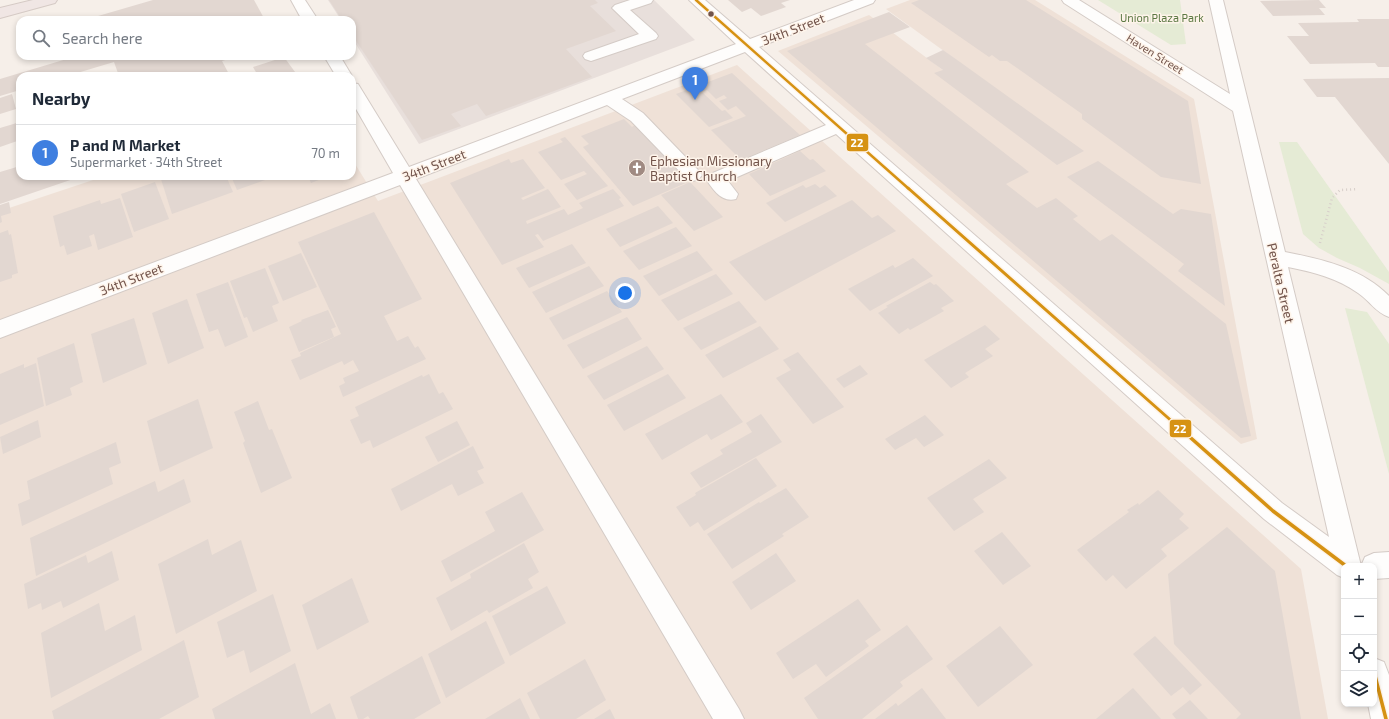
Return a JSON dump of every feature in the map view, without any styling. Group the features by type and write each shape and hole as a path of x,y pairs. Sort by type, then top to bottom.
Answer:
{"highway":[{"path":"22,7 40,0"},
{"path":"0,13 50,0"}],"street":[{"path":"298,0 308,16"},
{"path":"696,0 1273,511 1343,563"},
{"name":"34th Street","path":"0,329 868,0"},
{"name":"Haven Street","path":"1069,0 1240,108"},
{"name":"Peralta Street","path":"1216,0 1346,563"},
{"path":"591,56 650,36 620,8 642,1"},
{"path":"334,60 342,72"},
{"path":"356,95 729,719"},
{"path":"610,99 637,117 693,175"},
{"path":"729,194 715,179 839,126"},
{"path":"1275,257 1320,266 1345,275 1378,296 1389,309"},
{"path":"1377,566 1389,565"},
{"path":"1377,684 1386,719"}],"path":[{"path":"1319,245 1332,198 1340,190 1358,189"}],"shaded area":[{"path":"328,0 654,0 695,40 419,144 356,44 356,16 338,16"},
{"path":"910,0 1035,0 1194,99 1257,439 1241,444 778,51 869,15 943,70 959,62 886,9"},
{"path":"737,65 1301,569 1328,719 0,719 0,211 93,180 356,180 356,165 378,201"}],"green space":[{"name":"Union Plaza Park","path":"1098,0 1180,0 1186,44 1171,45"},
{"path":"1279,142 1297,142 1389,272 1389,284 1319,248 1303,234"},
{"path":"1345,308 1367,312 1389,344 1389,474"}],"building":[{"path":"153,0 254,0 263,16 98,16"},
{"path":"329,0 595,0 598,3 590,6 616,31 566,49 592,77 486,116 477,104 451,114 461,126 422,140 356,41 356,16 339,16"},
{"path":"728,0 790,0 781,3 786,7 761,16 751,8 742,12"},
{"path":"919,0 1026,0 1188,101 1201,184 1161,177 1082,119 1082,114 1007,61 1000,61 992,55 989,57 911,3"},
{"path":"1319,0 1326,8 1319,8 1325,15 1273,16 1260,1"},
{"path":"889,12 910,27 865,44 1029,172 1006,184 1037,208 1056,198 1078,216 1073,219 1100,241 1112,234 1226,324 1251,436 1241,438 787,51"},
{"path":"1357,19 1389,19 1389,67 1378,67 1375,63 1310,64 1287,36 1309,36 1298,23 1359,22"},
{"path":"943,50 1084,151 1057,165 934,73 943,70 926,58"},
{"path":"63,60 225,60 222,61 228,72 118,72 114,62 80,72 23,72"},
{"path":"275,60 286,60 295,72 256,72 253,67"},
{"path":"732,73 800,135 741,160 711,130 746,116 736,106 728,110 719,101 727,98 724,95 716,99 707,90 702,92 722,111 725,110 733,118 709,127 676,94"},
{"path":"16,74 16,91 0,96 0,79"},
{"path":"1389,78 1389,164 1335,97 1317,97 1303,79"},
{"path":"12,94 16,109 0,114 0,98"},
{"name":"Ephesian Missionary Baptist Church","path":"624,119 632,127 635,125 688,182 633,206 583,147 589,144 581,136"},
{"path":"16,123 16,141 0,147 0,128"},
{"path":"565,137 608,186 577,200 564,184 587,174 584,171 561,180 538,152 563,142 560,139"},
{"path":"800,151 810,160 813,159 826,171 770,196 749,174"},
{"path":"509,159 511,163 523,159 545,188 521,198 523,200 548,189 561,207 526,221 527,224 564,209 568,215 583,208 579,203 613,189 621,198 619,199 624,206 543,241 538,234 535,235 544,247 502,265 450,183"},
{"path":"1098,161 1173,214 1181,209 1211,214 1225,306 1178,271 1184,264 1067,177"},
{"path":"16,167 16,180 70,180 0,204 0,172"},
{"path":"161,180 228,180 233,192 172,214"},
{"path":"233,180 265,180 237,190"},
{"path":"310,180 319,180 311,183"},
{"path":"155,182 169,219 134,232 121,194"},
{"path":"690,182 723,217 694,231 661,195"},
{"path":"815,184 820,188 825,185 837,196 785,222 766,203 803,185 806,188"},
{"path":"120,198 133,237 98,250 94,234 89,236 92,246 67,255 64,245 60,247 53,216 100,200 101,204"},
{"path":"852,200 872,218 878,215 896,231 765,301 729,262"},
{"path":"9,202 11,213 1,216 2,222 0,223 0,205"},
{"path":"658,206 673,223 620,247 606,229"},
{"path":"374,212 422,299 384,316 397,341 408,336 415,348 418,346 426,359 343,397 339,386 345,383 343,378 359,371 353,360 344,365 342,361 300,380 291,360 301,356 300,353 341,334 298,242"},
{"path":"676,227 692,246 639,270 623,251"},
{"path":"8,230 9,235 11,234 18,273 12,275 12,278 0,282 0,233"},
{"path":"572,244 586,263 529,288 516,268"},
{"path":"697,251 713,270 659,296 643,276"},
{"path":"301,253 317,287 283,301 268,266"},
{"path":"913,258 933,276 870,311 848,289 893,265 895,268"},
{"path":"589,266 604,286 546,313 532,292"},
{"path":"265,268 279,303 272,306 278,321 253,332 247,317 244,318 230,281"},
{"path":"716,274 733,294 678,321 661,300"},
{"path":"228,282 248,337 225,347 218,329 209,332 196,294"},
{"path":"930,282 934,285 936,284 954,301 941,308 944,311 910,330 908,328 899,334 878,313 888,307 886,306"},
{"path":"607,291 622,312 563,340 549,318"},
{"path":"187,299 204,348 168,364 152,313"},
{"path":"739,301 757,322 701,350 683,328"},
{"path":"328,310 336,327 331,329 334,337 299,352 289,327 302,321 301,320"},
{"path":"627,317 642,339 583,369 567,345"},
{"path":"134,318 147,364 103,383 91,334"},
{"path":"985,325 1000,339 985,349 993,356 965,373 969,377 951,388 924,360"},
{"path":"760,326 779,349 723,378 705,355"},
{"path":"74,343 83,382 70,388 72,395 46,406 37,358"},
{"path":"647,346 664,369 604,400 587,376"},
{"path":"798,352 844,407 813,424 776,378 791,370 783,360"},
{"path":"36,363 44,406 0,425 0,374 24,364 24,368"},
{"path":"860,365 868,374 844,388 836,379"},
{"path":"429,374 439,394 443,392 453,409 373,448 370,440 361,444 350,420 359,416 355,407 422,375 423,377"},
{"path":"668,374 686,398 624,431 607,405"},
{"path":"721,394 743,422 711,440 707,434 662,460 645,434"},
{"path":"198,399 213,448 160,472 147,421"},
{"path":"258,401 269,430 272,429 292,478 261,493 243,443 245,441 234,412"},
{"path":"761,414 782,442 701,488 690,473 723,454 720,450 752,432 746,423"},
{"path":"925,415 944,435 924,447 916,438 895,450 885,439"},
{"path":"38,420 41,437 3,454 0,437"},
{"path":"457,421 470,445 438,462 425,437"},
{"path":"116,442 121,463 109,468 113,484 22,526 18,504 30,499 27,481"},
{"path":"473,446 484,468 477,471 484,483 458,496 452,484 401,511 391,489"},
{"path":"756,458 777,486 704,531 698,522 690,527 676,507 696,495 695,493"},
{"path":"989,459 1007,478 973,499 984,512 954,531 927,498"},
{"path":"184,479 191,502 36,576 30,538 155,481 158,492"},
{"path":"786,488 809,517 782,534 784,536 732,569 707,534 759,502 760,503"},
{"path":"1158,490 1184,514 1179,519 1189,528 1161,549 1167,556 1126,589 1113,575 1106,581 1077,550 1129,512 1127,510 1138,503 1139,505"},
{"path":"522,492 544,530 451,582 441,561 495,531 485,512"},
{"path":"1227,527 1275,571 1301,719 1236,719 1241,714 1174,644 1168,574"},
{"path":"1002,532 1031,566 1003,585 974,551"},
{"path":"208,539 212,555 241,540 257,591 176,634 158,564"},
{"path":"524,543 539,572 528,579 533,588 489,613 487,610 451,631 436,598 471,578 470,574"},
{"path":"112,551 119,580 63,608 61,601 42,610 41,603 28,609 24,584 86,555 88,563"},
{"path":"776,553 796,581 751,610 732,582"},
{"path":"352,578 369,622 317,650 302,605"},
{"path":"547,586 566,623 510,656 492,616"},
{"path":"273,594 291,651 250,673 244,650 227,658 217,622"},
{"path":"858,599 881,630 865,641 869,646 826,677 816,664 793,679 776,653"},
{"path":"99,603 105,631 135,615 142,650 51,698 41,633"},
{"path":"486,621 505,663 446,698 428,654"},
{"path":"907,625 933,659 900,682 903,686 862,719 818,719 804,698"},
{"path":"1000,626 1033,665 978,707 946,666"},
{"path":"1155,636 1202,685 1190,695 1183,687 1171,696 1133,654"},
{"path":"184,640 199,697 159,719 54,719 52,711"},
{"path":"422,656 441,703 414,719 370,719 368,716 363,719 358,719 350,697"},
{"path":"585,659 606,700 576,719 540,719 527,693"},
{"path":"295,663 311,714 330,703 336,719 215,719 212,709"},
{"path":"922,688 946,719 875,719 896,703 898,706"},
{"path":"1133,688 1161,719 1096,719"},
{"path":"520,698 530,719 485,719"},
{"path":"1190,700 1208,719 1176,719 1172,714"},
{"path":"610,709 615,719 594,719"}],"transit line":[{"name":"22","path":"696,0 1273,511 1342,563"},
{"name":"22","path":"1377,684 1386,719"}],"place":[{"name":"P and M Market","path":"695,100"},
{"name":"Ephesian Missionary Baptist Church","path":"637,168"}]}
